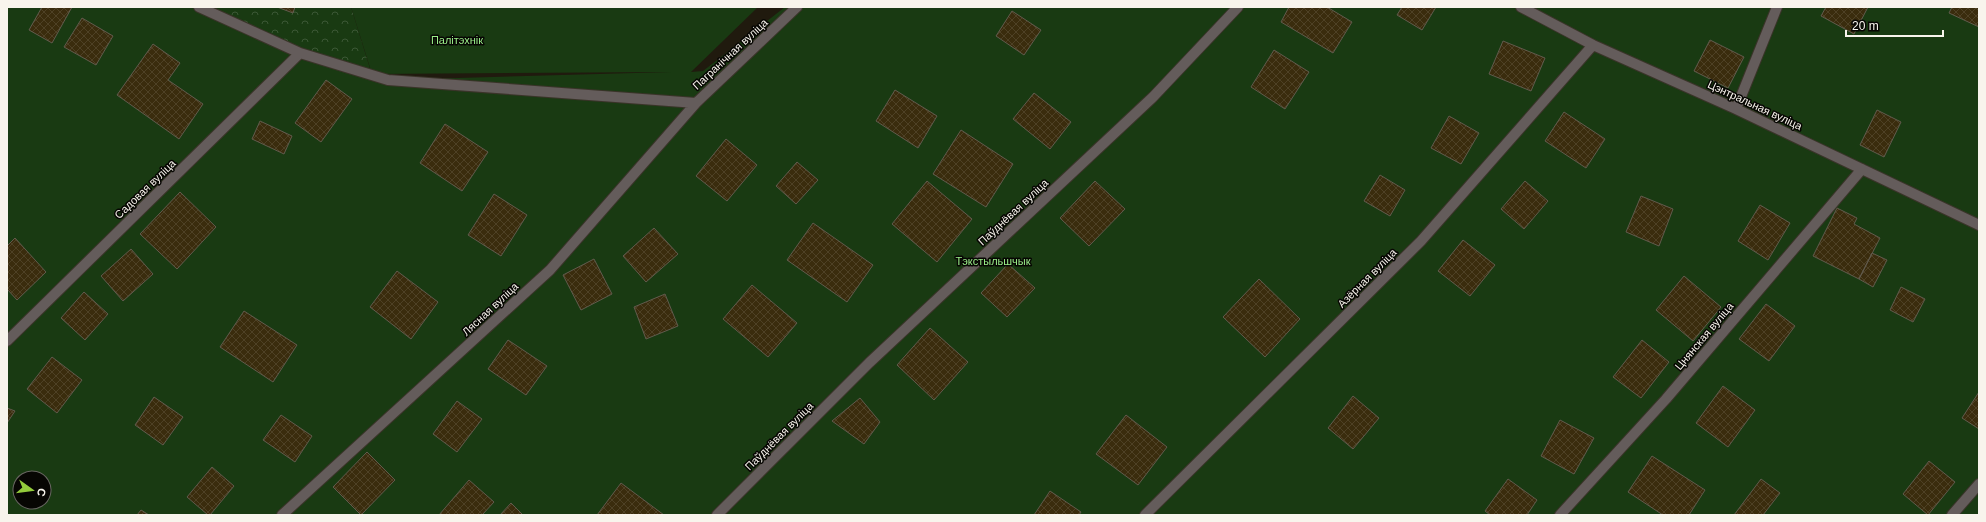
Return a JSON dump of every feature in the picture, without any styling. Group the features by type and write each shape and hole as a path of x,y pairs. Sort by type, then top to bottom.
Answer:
{"street":[{"path":"199,7 300,53 388,80 696,102"},
{"name":"Пагранічная вуліца","path":"696,102 798,7"},
{"name":"Паўднёвая вуліца","path":"717,515 869,363 1153,97 1238,7"},
{"name":"Цэнтральная вуліца","path":"1521,7 1593,45 1736,109 1979,225"},
{"path":"1736,109 1777,7"},
{"name":"Азёрная вуліца","path":"1145,515 1421,241 1593,45"},
{"name":"Садовая вуліца","path":"7,341 300,53"},
{"name":"Лясная вуліца","path":"282,515 550,270 696,102"},
{"name":"Цнянская вуліца","path":"1560,515 1666,400 1862,170"},
{"path":"1952,515 1979,484"}],"green space":[{"name":"Тэкстыльшчык","path":"7,7 199,7 300,53 388,80 671,72 372,74 351,7 758,7 691,72 703,71 785,7 1979,7 1979,515 7,515"},
{"path":"195,7 351,7 372,75 276,40"}],"building":[{"path":"42,7 72,7 52,43 29,30"},
{"path":"277,7 295,7 293,13"},
{"path":"1289,7 1327,7 1352,22 1333,53 1281,22"},
{"path":"1402,7 1436,7 1422,30 1397,15"},
{"path":"1826,7 1868,7 1854,34 1821,16"},
{"path":"1952,7 1979,7 1979,27 1949,13"},
{"path":"1012,11 1041,30 1024,55 996,36"},
{"path":"82,18 113,36 96,65 64,47"},
{"path":"1710,40 1744,57 1728,88 1694,71"},
{"path":"1503,41 1545,58 1531,91 1489,74"},
{"path":"153,44 180,63 168,80 203,104 179,139 117,95"},
{"path":"1274,50 1309,72 1285,109 1251,87"},
{"path":"326,80 352,99 321,142 295,123"},
{"path":"895,90 937,116 918,148 876,121"},
{"path":"1034,93 1071,122 1050,149 1013,119"},
{"path":"1877,110 1901,122 1884,157 1860,145"},
{"path":"1564,112 1605,139 1586,168 1545,141"},
{"path":"1449,116 1479,133 1461,164 1431,148"},
{"path":"260,121 292,136 284,154 252,139"},
{"path":"445,124 488,152 462,191 420,163"},
{"path":"961,130 1013,164 986,207 933,174"},
{"path":"726,139 757,165 727,201 696,176"},
{"path":"797,162 818,180 796,204 776,186"},
{"path":"1380,175 1405,190 1390,216 1364,201"},
{"path":"927,181 972,219 937,262 892,224"},
{"path":"1095,181 1125,209 1089,246 1060,218"},
{"path":"1525,181 1548,201 1524,229 1501,209"},
{"path":"180,192 216,227 177,269 140,234"},
{"path":"494,194 527,215 501,256 468,235"},
{"path":"1641,196 1673,209 1659,246 1626,232"},
{"path":"1760,205 1790,223 1768,260 1738,241"},
{"path":"1837,208 1857,218 1854,224 1880,238 1859,279 1813,256"},
{"path":"813,223 873,265 847,302 787,260"},
{"path":"654,228 678,254 646,282 623,256"},
{"path":"15,238 46,272 17,300 7,289 7,246"},
{"path":"1463,240 1495,265 1470,296 1438,271"},
{"path":"131,249 153,274 123,301 101,276"},
{"path":"1872,253 1887,260 1873,287 1859,279"},
{"path":"594,259 612,294 581,310 563,275"},
{"path":"1008,264 1035,288 1007,317 981,293"},
{"path":"397,271 438,302 411,339 370,307"},
{"path":"1684,276 1721,307 1693,341 1656,310"},
{"path":"1259,279 1300,319 1265,357 1223,317"},
{"path":"752,285 797,323 768,357 723,319"},
{"path":"1901,287 1925,299 1913,322 1890,310"},
{"path":"84,292 108,314 85,340 61,318"},
{"path":"665,294 678,326 646,339 634,307"},
{"path":"1766,304 1795,326 1769,361 1739,339"},
{"path":"244,311 297,345 273,382 220,347"},
{"path":"930,328 968,362 934,400 897,365"},
{"path":"508,340 547,366 526,395 488,369"},
{"path":"1642,340 1669,362 1641,398 1613,377"},
{"path":"52,357 82,380 57,413 27,389"},
{"path":"1723,386 1755,410 1728,447 1696,423"},
{"path":"1979,392 1979,429 1962,418"},
{"path":"1353,396 1379,418 1353,449 1328,428"},
{"path":"154,397 183,417 163,445 135,425"},
{"path":"860,398 880,422 864,444 832,421"},
{"path":"457,401 482,419 457,452 433,434"},
{"path":"7,408 15,411 7,423"},
{"path":"281,415 312,436 295,462 263,440"},
{"path":"1126,415 1167,447 1138,485 1096,454"},
{"path":"1560,420 1594,438 1574,474 1541,456"},
{"path":"367,452 395,480 361,515 333,487"},
{"path":"1652,456 1705,490 1689,515 1663,515 1628,492"},
{"path":"1929,461 1955,482 1928,515 1903,494"},
{"path":"212,467 234,486 210,515 208,515 187,497"},
{"path":"1508,479 1537,500 1527,515 1490,515 1485,511"},
{"path":"1761,479 1780,493 1763,515 1734,515"},
{"path":"469,480 494,502 482,515 439,515"},
{"path":"621,483 664,515 597,515"},
{"path":"1050,491 1081,512 1079,515 1034,515"},
{"path":"511,503 523,515 500,515"},
{"path":"141,510 149,515 137,515"}],"park label":[{"name":"Палітэхнік","path":"457,40"}]}
